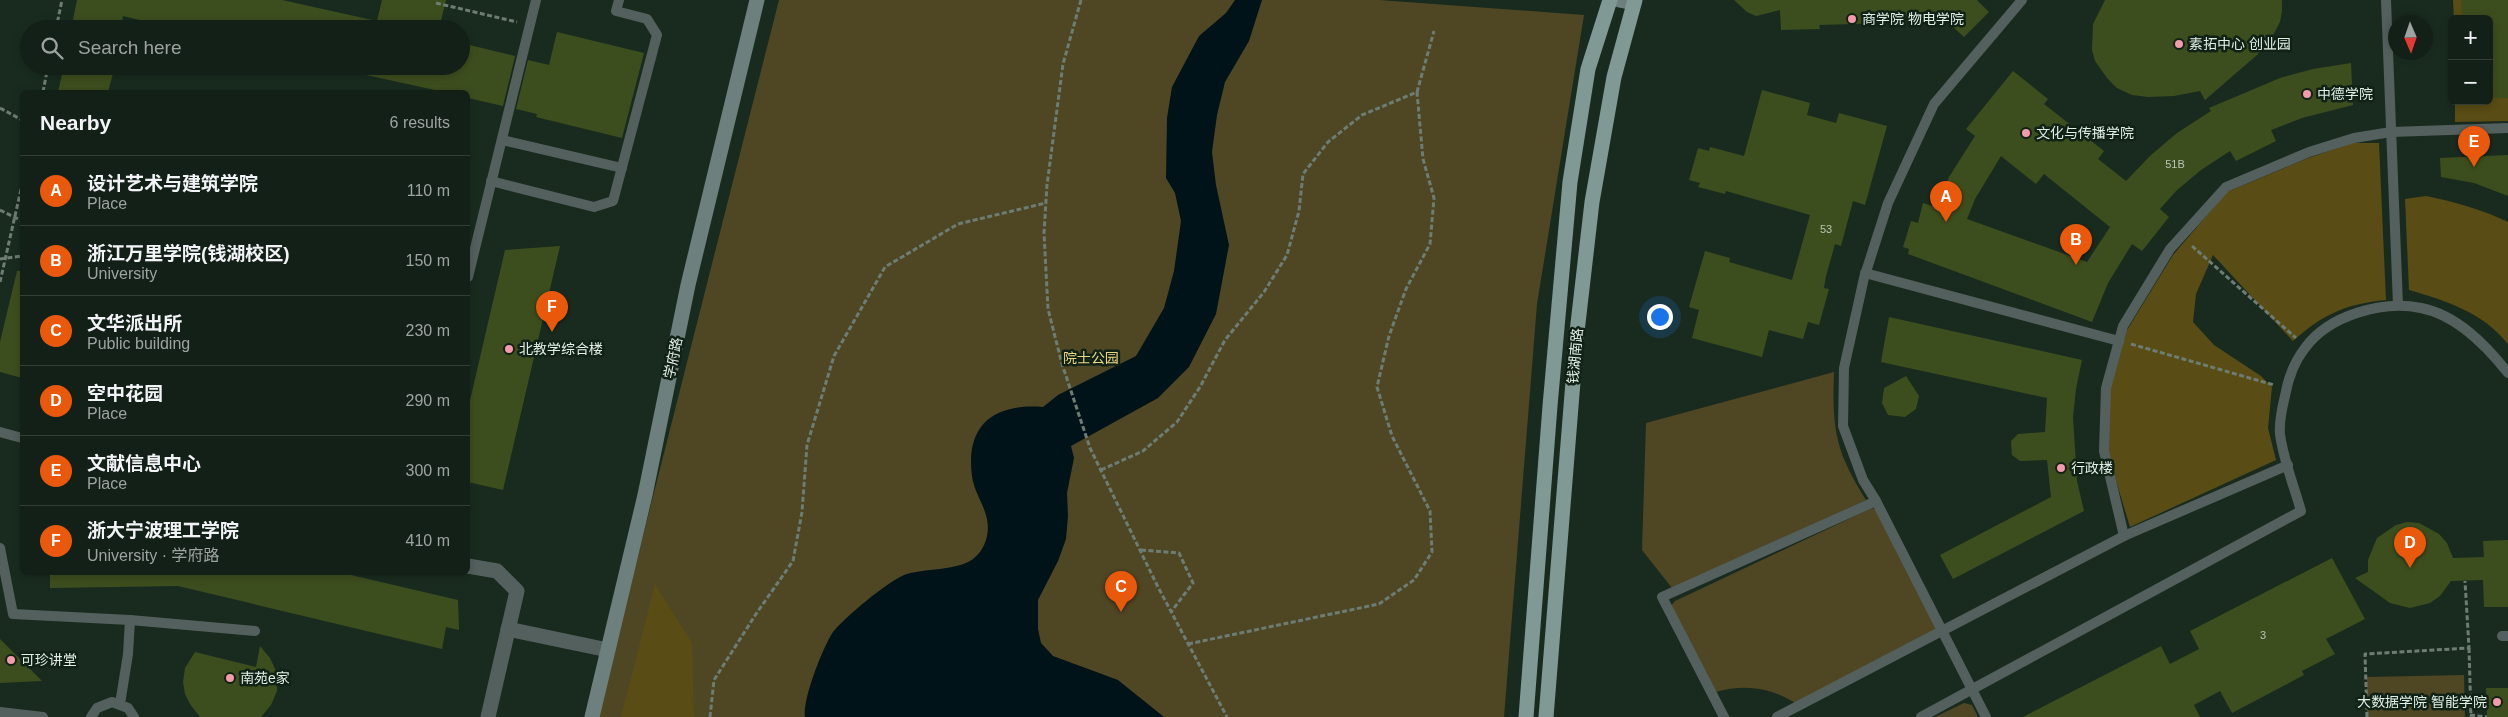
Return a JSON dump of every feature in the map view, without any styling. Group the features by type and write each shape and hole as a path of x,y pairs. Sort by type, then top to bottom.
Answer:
{"main road":[{"name":"钱湖南路","path":"1526,717 1550,406 1570,182 1588,69 1610,0"},
{"name":"钱湖南路","path":"1546,717 1577,332 1592,202 1614,77 1635,2"}],"street":[{"name":"学府路","path":"592,717 645,495 688,285 757,0"},
{"path":"1619,0 1635,2"},
{"path":"470,566 497,571 517,591 488,717"},
{"path":"508,629 608,650"}],"lane":[{"path":"470,269 536,0"},
{"path":"491,181 594,207 613,201 657,35 647,19 616,11 619,0"},
{"path":"1986,717 1863,480 1843,426 1844,368 1865,273 1888,203 1934,104 2022,0"},
{"path":"2386,0 2398,305"},
{"path":"2124,536 2104,451 2106,388 2123,326 2170,249 2226,187 2309,152 2354,138 2391,132 2508,128"},
{"path":"502,140 622,168"},
{"path":"1865,273 2119,341"},
{"path":"1921,717 2301,511 2280,433 2286,389 2295,363 2305,346 2322,331 2345,318 2370,308 2398,305 2423,308 2461,326 2479,340 2508,373"},
{"path":"0,432 20,437"},
{"path":"1777,717 2124,536 2288,465"},
{"path":"1724,717 1662,597 1876,502"},
{"path":"0,548 13,614 130,620 255,630"},
{"path":"120,704 128,654 130,620"},
{"path":"91,717 97,708 104,704 120,704 128,708 134,717"},
{"path":"0,712 43,717"}],"path":[{"path":"58,20 62,0"},
{"path":"1081,0 1064,64 1046,203 1044,233 1048,309 1066,376 1090,448 1171,612 1227,717"},
{"path":"436,3 530,25"},
{"path":"1188,644 1379,604 1414,580 1432,552 1430,511 1392,436 1378,387 1389,336 1403,297 1430,244 1434,198 1424,159 1418,92 1434,30"},
{"path":"43,90 46,75"},
{"path":"1101,470 1143,451 1177,422 1200,387 1225,340 1264,292 1287,255 1299,211 1303,174 1328,142 1362,115 1418,92"},
{"path":"0,108 20,119"},
{"path":"0,282 20,194"},
{"path":"710,717 714,680 756,614 793,561 802,512 806,446 834,356 885,267 958,224 1046,203"},
{"path":"0,210 20,220"},
{"path":"2181,236 2305,346"},
{"path":"0,259 20,256"},
{"path":"2119,341 2286,389"},
{"path":"1140,550 1179,553 1193,583 1171,612"},
{"path":"2465,581 2469,648 2470,716 2487,717"},
{"path":"2367,717 2365,654 2469,648"}],"green space":[{"name":"院士公园","path":"779,0 1379,0 1584,15 1537,304 1504,717 597,717"},
{"path":"1834,372 1834,409 1838,439 1848,467 1866,500 1672,588 1642,550 1646,423"},
{"path":"1872,508 1878,510 1937,627 1934,632 1797,704 1777,694 1757,689 1737,688 1715,692 1671,606 1675,601"},
{"path":"2464,675 2465,717 2367,717 2367,677"},
{"path":"1964,703 1972,705 1978,717 1935,717"}],"shaded area":[{"path":"1235,0 1262,0 1249,41 1225,82 1217,115 1212,152 1216,185 1229,245 1216,314 1189,367 1158,398 1071,446 1074,458 1067,493 1066,539 1058,561 1038,600 1038,629 1041,643 1053,656 1118,680 1164,717 805,717 810,687 819,661 833,632 846,618 877,592 904,575 959,566 973,559 981,551 986,541 988,525 986,514 973,482 971,458 973,443 979,430 987,420 998,413 1011,409 1043,407 1058,395 1136,356 1164,308 1174,271 1181,221 1175,193 1166,178 1167,118 1172,87 1199,36 1226,13"},
{"path":"2453,0 2508,0 2508,121 2455,122 2455,105 2493,105 2493,15 2454,15"},
{"path":"2353,143 2379,143 2386,300 2359,304 2336,312 2325,317 2293,341 2213,255 2196,294 2193,322 2214,345 2261,376 2272,387 2268,428 2276,460 2130,527 2107,451 2109,391 2127,330 2173,255 2227,192 2308,158"},
{"path":"2426,196 2468,206 2508,222 2508,344 2487,324 2463,309 2409,290 2405,199"},
{"path":"655,584 692,643 694,717 621,717"}],"building":[{"path":"77,0 282,0 372,20 140,20 123,16 122,20 73,20"},
{"path":"382,0 446,0 441,20 377,20"},
{"name":"商学院 物电学院","path":"1734,0 1977,0 1989,12 1964,37 1941,16 1922,17 1922,22 1819,25 1820,29 1781,30 1780,10 1756,16 1747,12"},
{"name":"素拓中心 创业园","path":"2105,0 2282,0 2282,11 2280,22 2272,37 2257,55 2205,100 2200,91 2174,96 2148,97 2132,95 2117,88 2095,61 2092,50 2093,24"},
{"path":"2461,0 2508,0 2508,98 2494,98 2493,15 2462,15"},
{"path":"557,32 644,53 622,138 536,117 537,114 516,109 528,60 549,65"},
{"path":"470,45 515,56 503,106 470,98 470,90 435,90 366,75 470,75"},
{"path":"2351,63 2353,105 2302,118 2271,130 2276,141 2236,161 2230,151 2201,170 2176,191 2160,209 2169,217 2142,251 2132,244 2108,283 2092,322 1908,254 1909,249 1903,247 1911,221 1918,223 1923,203 1935,207 1949,177 1975,136 1966,129 2013,71 2048,99 2044,104 2104,151 2098,159 2126,181 2151,155 2177,133 2211,111 2209,108 2280,78 2313,69","holes":["2001,156 2036,184 2044,174 2110,227 2087,262 1967,219 1975,199"]},
{"path":"62,75 113,75 109,90 58,90"},
{"path":"1762,90 1810,103 1807,115 1836,123 1839,113 1887,126 1865,205 1853,201 1841,246 1835,244 1824,288 1829,289 1819,325 1808,322 1803,339 1769,330 1762,357 1692,338 1699,310 1689,307 1705,251 1730,258 1729,262 1792,280 1810,215 1726,191 1725,194 1698,187 1700,183 1689,180 1698,148 1709,151 1710,147 1744,156"},
{"path":"2508,155 2508,196 2474,183 2441,177 2440,158"},
{"name":"北教学综合楼","path":"560,246 503,490 470,482 470,400 505,250"},
{"path":"17,271 20,271 20,377 0,372 0,342"},
{"path":"1889,317 2082,360 2073,417 2077,481 2084,511 1953,579 1940,555 2051,497 2047,460 2020,461 2012,455 2011,441 2018,434 2045,432 2047,398 1881,362"},
{"path":"1906,376 1919,396 1916,409 1905,417 1888,415 1882,403 1884,388"},
{"path":"2407,522 2419,523 2439,534 2447,543 2453,558 2484,557 2483,541 2508,540 2508,607 2484,607 2483,580 2451,581 2440,596 2430,603 2410,608 2390,603 2355,578 2368,572 2368,560 2377,538 2396,525"},
{"path":"2332,558 2365,619 2326,639 2335,654 2302,671 2304,675 2232,713 2220,691 2194,705 2200,717 2023,717 2161,646 2170,664 2199,649 2190,631"},
{"path":"50,575 351,575 458,600 459,630 446,627 442,649 178,586 50,588"},
{"name":"可珍讲堂","path":"0,639 42,681 0,683"},
{"name":"南苑e家","path":"260,646 270,658 277,673 277,691 271,705 261,717 200,717 185,694 183,682 185,668 195,652 256,667"},
{"name":"大数据学院 智能学院","path":"2486,688 2508,688 2508,717 2487,717"}],"place":[{"name":"商学院 物电学院","path":"1852,19"},
{"name":"素拓中心 创业园","path":"2179,44"},
{"name":"中德学院","path":"2307,94"},
{"name":"文化与传播学院","path":"2026,133"},
{"name":"文献信息中心","path":"2474,167"},
{"name":"设计艺术与建筑学院","path":"1946,222"},
{"name":"浙江万里学院(钱湖校区)","path":"2076,265"},
{"name":"浙大宁波理工学院","path":"552,332"},
{"name":"北教学综合楼","path":"509,349"},
{"name":"行政楼","path":"2061,468"},
{"name":"空中花园","path":"2410,568"},
{"name":"文华派出所","path":"1121,612"},
{"name":"可珍讲堂","path":"11,660"},
{"name":"南苑e家","path":"230,678"},
{"name":"大数据学院 智能学院","path":"2497,702"}]}
